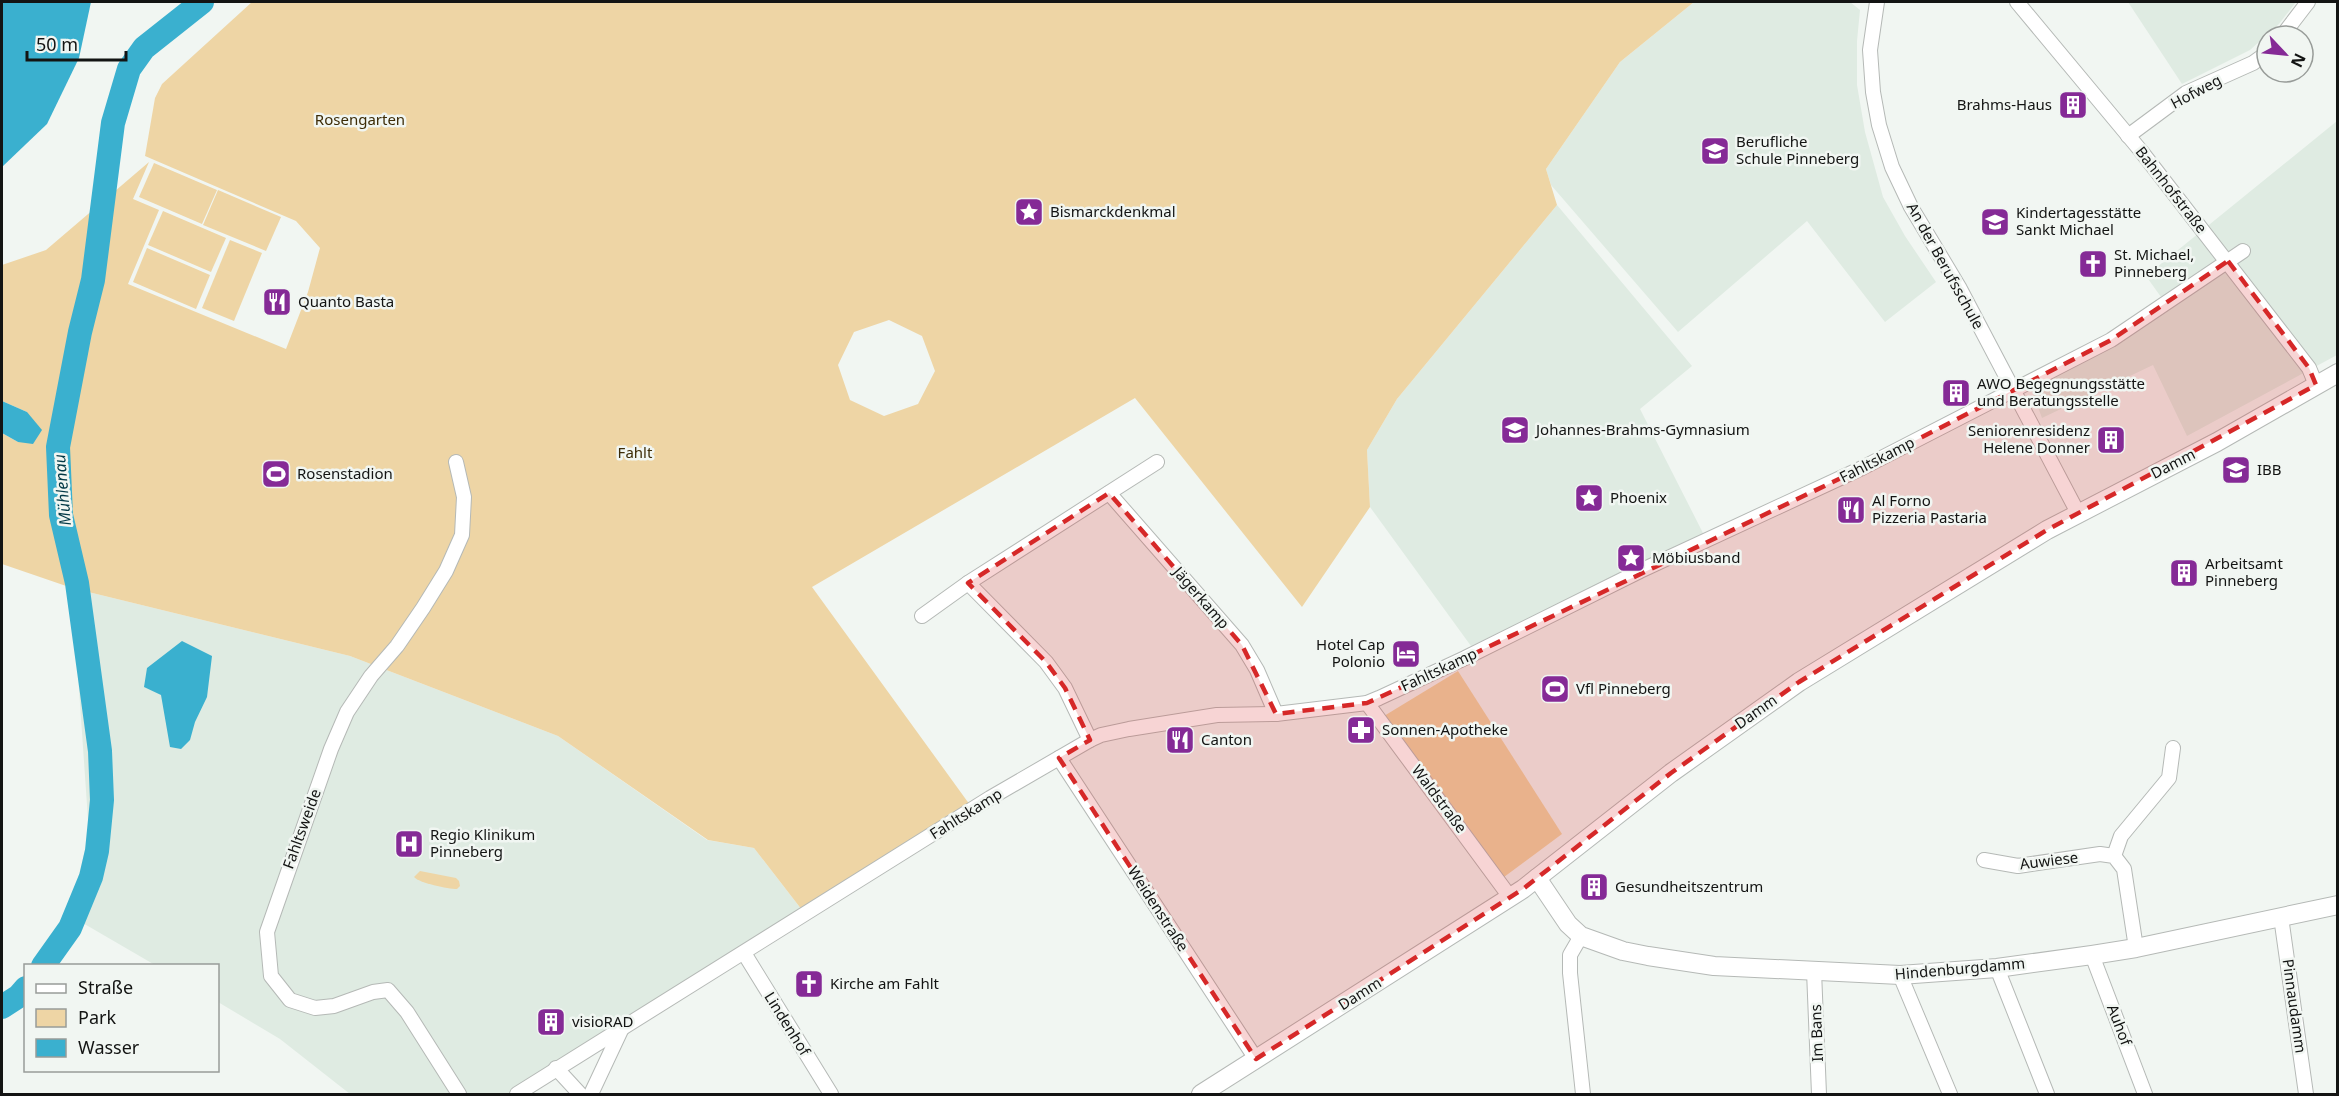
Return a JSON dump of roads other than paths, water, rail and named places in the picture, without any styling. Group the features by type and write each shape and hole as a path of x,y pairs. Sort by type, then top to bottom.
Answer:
{"main road":[{"name":"Damm","path":"1201,1095 1510,897 1671,773 1799,682 1924,604 2078,513 2217,442 2337,374"},
{"path":"1537,878 1568,924 1581,936"},
{"name":"Hindenburgdamm","path":"1581,936 1648,957 1714,966 1900,975 1997,968 2136,948 2337,905"}],"street":[{"name":"An der Berufsschule","path":"1877,2 1870,50 1873,92 1879,125 1892,167 1911,207 1959,287 2078,513"},
{"name":"Bahnhofstraße","path":"2017,2 2228,261 2309,368 2316,385"},
{"path":"2291,24 2308,2"},
{"name":"Hofweg","path":"2128,136 2186,93 2255,62"},
{"name":"Fahltskamp","path":"517,1095 556,1068 990,798 1101,735 1217,715 1276,714 1367,703 1465,658 1640,571 1862,468 2122,334 2243,251"},
{"name":"Fahltsweide","path":"456,462 464,497 462,535 446,571 423,608 397,646 371,676 347,712 331,749 267,932 271,976 290,1000 315,1008 334,1006 373,992 388,990 406,1012 459,1095"},
{"path":"922,616 968,583 1157,462"},
{"name":"Jägerkamp","path":"1109,493 1242,645 1257,670 1276,714"},
{"path":"968,583 1046,662 1065,688 1090,741"},
{"name":"Waldstraße","path":"1367,703 1510,897"},
{"path":"2136,948 2124,869 2114,856 2121,836 2169,778 2173,748"},
{"name":"Weidenstraße","path":"1059,758 1256,1059"},
{"name":"Auwiese","path":"1984,860 2018,866 2100,854 2114,856"},
{"name":"Pinnaudamm","path":"2282,917 2306,1095"},
{"path":"1581,936 1570,956 1569,973 1583,1095"},
{"name":"Lindenhof","path":"744,953 831,1095"},
{"name":"Auhof","path":"2092,955 2145,1095"},
{"path":"1997,968 2047,1095"},
{"name":"Im Bans","path":"1814,971 1819,1095"},
{"path":"1900,975 1950,1095"},
{"path":"591,1095 622,1028"},
{"path":"556,1068 580,1095"}],"water":[{"path":"2,2 91,2 79,58 47,124 2,167"},
{"path":"2,401 27,412 42,430 33,444 18,442 2,433"},
{"path":"182,641 212,656 207,697 195,722 190,740 181,749 170,747 161,695 144,687 147,668"}],"waterway":[{"name":"Mühlenau","path":"44,964 70,928 91,877 97,851 102,800 100,751 77,583 61,515 58,447 80,332 93,280 113,123 129,69 144,48 202,2"},
{"name":"Mühlenau","path":"2,1007 24,990"}],"place":[{"name":"Brahms-Haus","path":"2073,105"},
{"name":"Berufliche Schule Pinneberg","path":"1715,151"},
{"name":"Bismarckdenkmal","path":"1029,212"},
{"name":"Kindertagesstätte Sankt Michael","path":"1995,222"},
{"name":"St. Michael, Pinneberg","path":"2093,264"},
{"name":"Quanto Basta","path":"277,302"},
{"name":"AWO Begegnungsstätte und Beratungsstelle","path":"1956,393"},
{"name":"Johannes-Brahms-Gymnasium","path":"1515,430"},
{"name":"Seniorenresidenz Helene Donner","path":"2111,440"},
{"name":"IBB","path":"2236,470"},
{"name":"Rosenstadion","path":"276,474"},
{"name":"Phoenix","path":"1589,498"},
{"name":"Al Forno Pizzeria Pastaria","path":"1851,510"},
{"name":"Möbiusband","path":"1631,558"},
{"name":"Arbeitsamt Pinneberg","path":"2184,573"},
{"name":"Hotel Cap Polonio","path":"1406,654"},
{"name":"Vfl Pinneberg","path":"1555,689"},
{"name":"Sonnen-Apotheke","path":"1361,730"},
{"name":"Canton","path":"1180,740"},
{"name":"Regio Klinikum Pinneberg","path":"409,844"},
{"name":"Gesundheitszentrum","path":"1594,887"},
{"name":"Kirche am Fahlt","path":"809,984"},
{"name":"visioRAD","path":"551,1022"}],"park label":[{"name":"Rosengarten","path":"360,120"},
{"name":"Fahlt","path":"635,453"}]}
